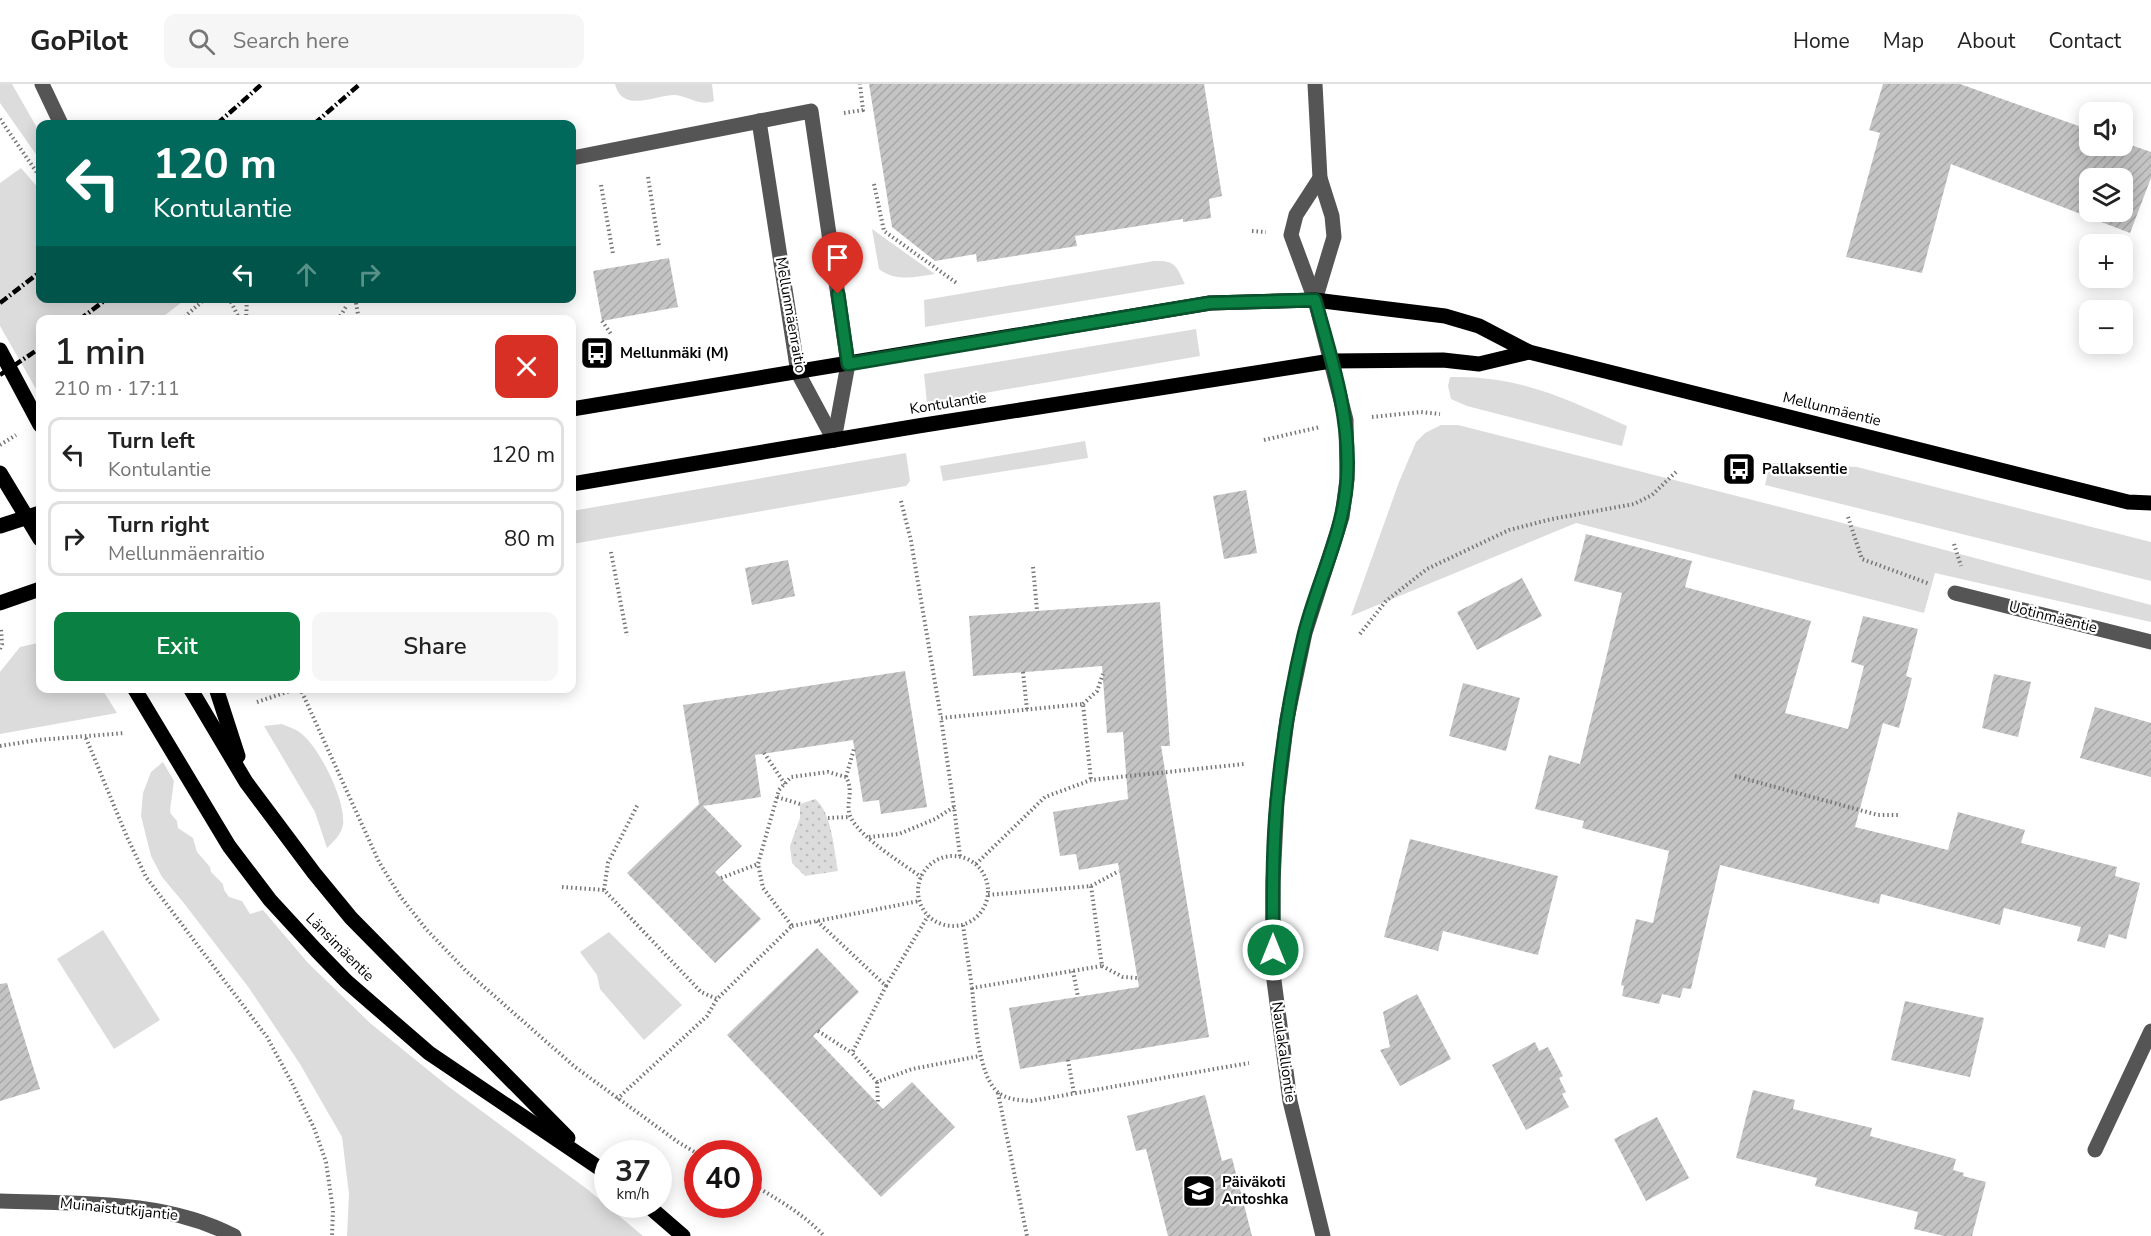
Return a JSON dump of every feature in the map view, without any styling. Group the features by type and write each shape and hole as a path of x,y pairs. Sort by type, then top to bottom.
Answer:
{"main road":[{"path":"576,408 1210,303 1315,300"},
{"name":"Mellunmäentie","path":"1315,300 1445,316 1479,326 1529,352 2128,502 2151,503"},
{"path":"0,350 36,418"},
{"name":"Mellunmäentie","path":"1331,361 1443,360 1479,364 1529,352"},
{"name":"Kontulantie","path":"576,483 1331,361"},
{"path":"0,473 33,515 0,526"},
{"name":"Mellunmäentie","path":"2128,502 2151,514"},
{"path":"0,603 36,590"},
{"name":"Länsimäentie","path":"137,693 229,846 270,900 346,981 429,1053 592,1162"},
{"name":"Länsimäentie","path":"193,693 246,782 351,918 592,1162"},
{"path":"218,693 246,782"},
{"path":"662,1218 683,1236"}],"street":[{"path":"42,84 59,120"},
{"path":"1315,300 1334,237 1332,216 1320,178 1316,84"},
{"path":"576,157 811,111 848,364 834,440"},
{"name":"Mellunmäenraitio","path":"759,121 798,373 834,440"},
{"path":"1315,300 1291,235 1296,215 1320,178"},
{"name":"Naulakalliontie","path":"1315,300 1346,420 1347,479 1342,517 1305,633 1287,719 1276,801 1273,882 1274,973 1285,1068 1300,1150 1323,1236"},
{"name":"Uotinmäentie","path":"1955,593 2151,642"},
{"path":"2095,1150 2151,1031"},
{"name":"Muinaistutkijantie","path":"0,1202 80,1204 162,1210 187,1216 234,1236"}],"path":[{"path":"844,113 863,110 860,84"},
{"path":"0,119 36,171"},
{"path":"648,177 659,246"},
{"path":"874,184 884,231 958,284"},
{"path":"601,185 613,254"},
{"path":"187,315 200,303"},
{"path":"356,303 358,315"},
{"path":"341,315 346,305"},
{"path":"603,321 611,334"},
{"path":"1264,440 1346,420 1395,414 1440,414"},
{"path":"1360,634 1386,601 1427,569 1509,530 1552,519 1634,504 1652,495 1676,472"},
{"path":"901,501 911,541 941,718 960,856"},
{"path":"1848,517 1862,559 1955,593"},
{"path":"610,552 627,636"},
{"path":"1033,567 1037,610"},
{"path":"0,649 1,629"},
{"path":"1023,672 1027,710"},
{"path":"941,718 1083,704 1097,691 1103,674"},
{"path":"257,702 285,693"},
{"path":"302,693 379,862 426,930 466,971 575,1067 617,1100 684,1146"},
{"path":"1083,704 1091,780"},
{"path":"0,746 38,740 86,738 125,733"},
{"path":"86,738 146,877 267,1037 292,1083 314,1128 326,1162 333,1210 332,1236"},
{"path":"854,748 846,777 852,788 849,802 850,817 859,830 921,877"},
{"path":"764,753 785,784"},
{"path":"976,864 1045,797 1091,780 1244,764"},
{"path":"792,926 763,888 758,864 779,790 791,777 828,772 846,777"},
{"path":"1735,776 1878,815 1900,815"},
{"path":"777,797 800,804"},
{"path":"604,890 608,863 638,804"},
{"path":"868,837 899,834 935,819 954,807"},
{"path":"828,818 850,817"},
{"path":"948,856 960,856 976,864 984,873 988,884 986,906 980,914 963,925 945,925 928,916 919,901 918,889 927,867 936,860 948,856"},
{"path":"721,878 758,864"},
{"path":"988,895 1090,886 1119,871"},
{"path":"1090,886 1102,966"},
{"path":"562,887 604,890 701,992 717,999"},
{"path":"617,1100 708,1016 717,999 792,926 919,901"},
{"path":"852,1053 886,986 928,916"},
{"path":"817,921 886,986"},
{"path":"963,925 980,1056 988,1078 998,1093 1027,1236"},
{"path":"972,988 1102,966 1122,977 1137,978"},
{"path":"1073,971 1078,997"},
{"path":"818,1032 852,1053 877,1082 878,1104"},
{"path":"877,1082 912,1069 980,1056"},
{"path":"1068,1060 1074,1093"},
{"path":"998,1093 1013,1100 1031,1101 1249,1064"},
{"path":"762,1191 817,1228 824,1236"}],"shaded area":[{"path":"0,84 12,84 36,126 36,154 0,103"},
{"path":"615,84 712,84 714,101 703,103 673,95 639,101 631,100 619,93"},
{"path":"21,168 36,185 36,303 181,303 165,315 36,315 36,389 0,326 0,183"},
{"path":"872,229 935,274 898,277 879,269"},
{"path":"1154,261 1174,265 1185,284 925,327 924,300"},
{"path":"1196,329 1200,356 927,403 924,374"},
{"path":"1450,377 1498,380 1562,398 1627,426 1622,446 1467,406 1451,399 1448,386"},
{"path":"1441,425 1458,425 1870,530 2151,605 2151,622 1935,573 1924,613 1576,523 1351,616 1399,482 1416,442 1425,433"},
{"path":"1085,441 1088,458 943,481 940,466"},
{"path":"906,453 910,481 906,486 576,543 576,510"},
{"path":"1770,463 1857,467 2151,542 2151,581 1765,485"},
{"path":"36,644 36,693 104,693 117,713 0,734 0,672 20,647"},
{"path":"282,724 299,732 310,742 331,777 341,803 342,829 327,848 315,812 264,726"},
{"path":"163,762 174,781 171,814 177,821 178,828 193,838 197,852 223,884 229,897 242,901 250,914 263,910 308,963 370,1023 449,1087 594,1195 594,1218 622,1218 643,1236 347,1236 349,1194 342,1137 300,1064 249,988 162,877 151,856 141,816 143,793 151,772"},
{"path":"815,799 821,805 829,822 838,871 805,876 792,863 790,846 800,818 800,804"},
{"path":"103,930 160,1020 114,1049 57,959"},
{"path":"609,932 682,1005 644,1040 600,989 597,975 580,952"}],"building":[{"path":"869,84 1204,84 1222,196 1209,199 1211,218 1183,222 1183,219 1075,236 1077,246 977,262 976,254 935,261 892,227"},
{"path":"1883,84 1960,84 2079,126 2079,156 2133,156 2133,146 2151,152 2151,178 2130,233 2101,222 2133,222 2133,168 2079,168 2079,213 1951,164 1922,273 1846,257 1880,133 1869,130"},
{"path":"669,258 678,307 602,321 593,271"},
{"path":"1246,490 1257,553 1224,559 1213,496"},
{"path":"1586,534 1692,561 1685,587 1811,621 1785,713 1848,729 1864,666 1851,662 1863,616 1918,629 1906,676 1912,678 1899,728 1883,723 1855,827 1948,850 1958,812 2025,830 2021,843 2117,867 2115,876 2140,883 2126,939 2109,934 2105,948 2077,941 2081,927 2004,908 2000,925 1881,894 1879,904 1720,865 1691,989 1683,988 1680,998 1662,994 1659,1004 1622,996 1624,986 1621,985 1636,919 1653,923 1669,851 1582,828 1584,821 1535,809 1549,755 1580,764 1622,593 1574,581"},
{"path":"788,560 795,596 752,605 745,568"},
{"path":"1522,578 1542,616 1477,650 1457,612"},
{"path":"1160,602 1170,746 1161,746 1209,1037 1020,1069 1009,1008 1139,987 1118,863 1079,870 1076,854 1060,856 1053,812 1128,799 1123,732 1107,733 1102,666 973,676 969,616"},
{"path":"905,671 927,807 881,814 879,800 863,802 853,740 755,755 761,797 703,806 742,846 715,872 761,919 715,963 627,873 699,804 683,705"},
{"path":"1994,674 2031,682 2018,737 1982,728"},
{"path":"1463,683 1520,698 1506,751 1449,736"},
{"path":"2095,707 2151,723 2151,777 2080,758"},
{"path":"1410,839 1558,876 1538,955 1443,931 1438,951 1384,937"},
{"path":"817,948 859,992 813,1036 883,1109 912,1082 955,1127 881,1197 727,1035"},
{"path":"7,983 40,1089 0,1101 0,984"},
{"path":"1417,994 1451,1059 1400,1086 1380,1050 1390,1047 1383,1012"},
{"path":"1905,1001 1984,1018 1970,1077 1891,1060"},
{"path":"1535,1042 1539,1051 1548,1047 1563,1076 1559,1078 1566,1092 1562,1094 1569,1107 1526,1130 1492,1065"},
{"path":"1753,1090 1795,1100 1793,1109 1872,1128 1870,1136 1956,1159 1953,1170 1964,1173 1963,1176 1986,1182 1972,1236 1944,1236 1914,1229 1918,1212 1815,1186 1817,1178 1736,1158"},
{"name":"Päiväkoti Antoshka","path":"1205,1095 1222,1161 1232,1158 1252,1236 1168,1236 1146,1149 1136,1151 1127,1116"},
{"path":"1657,1117 1689,1178 1646,1201 1614,1139"}],"railway":[{"path":"222,120 262,84"},
{"path":"319,120 360,84"},
{"path":"0,303 36,275"},
{"path":"86,315 101,303"},
{"path":"0,375 36,351"}],"place":[{"name":"Mellunmäki (M)","path":"597,353"},
{"name":"Pallaksentie","path":"1739,469"},
{"name":"Päiväkoti Antoshka","path":"1199,1191"}],"route":[{"path":"838,294 848,364 1210,303 1315,300 1346,420 1347,479 1342,517 1305,633 1287,719 1276,801 1273,950"}]}
